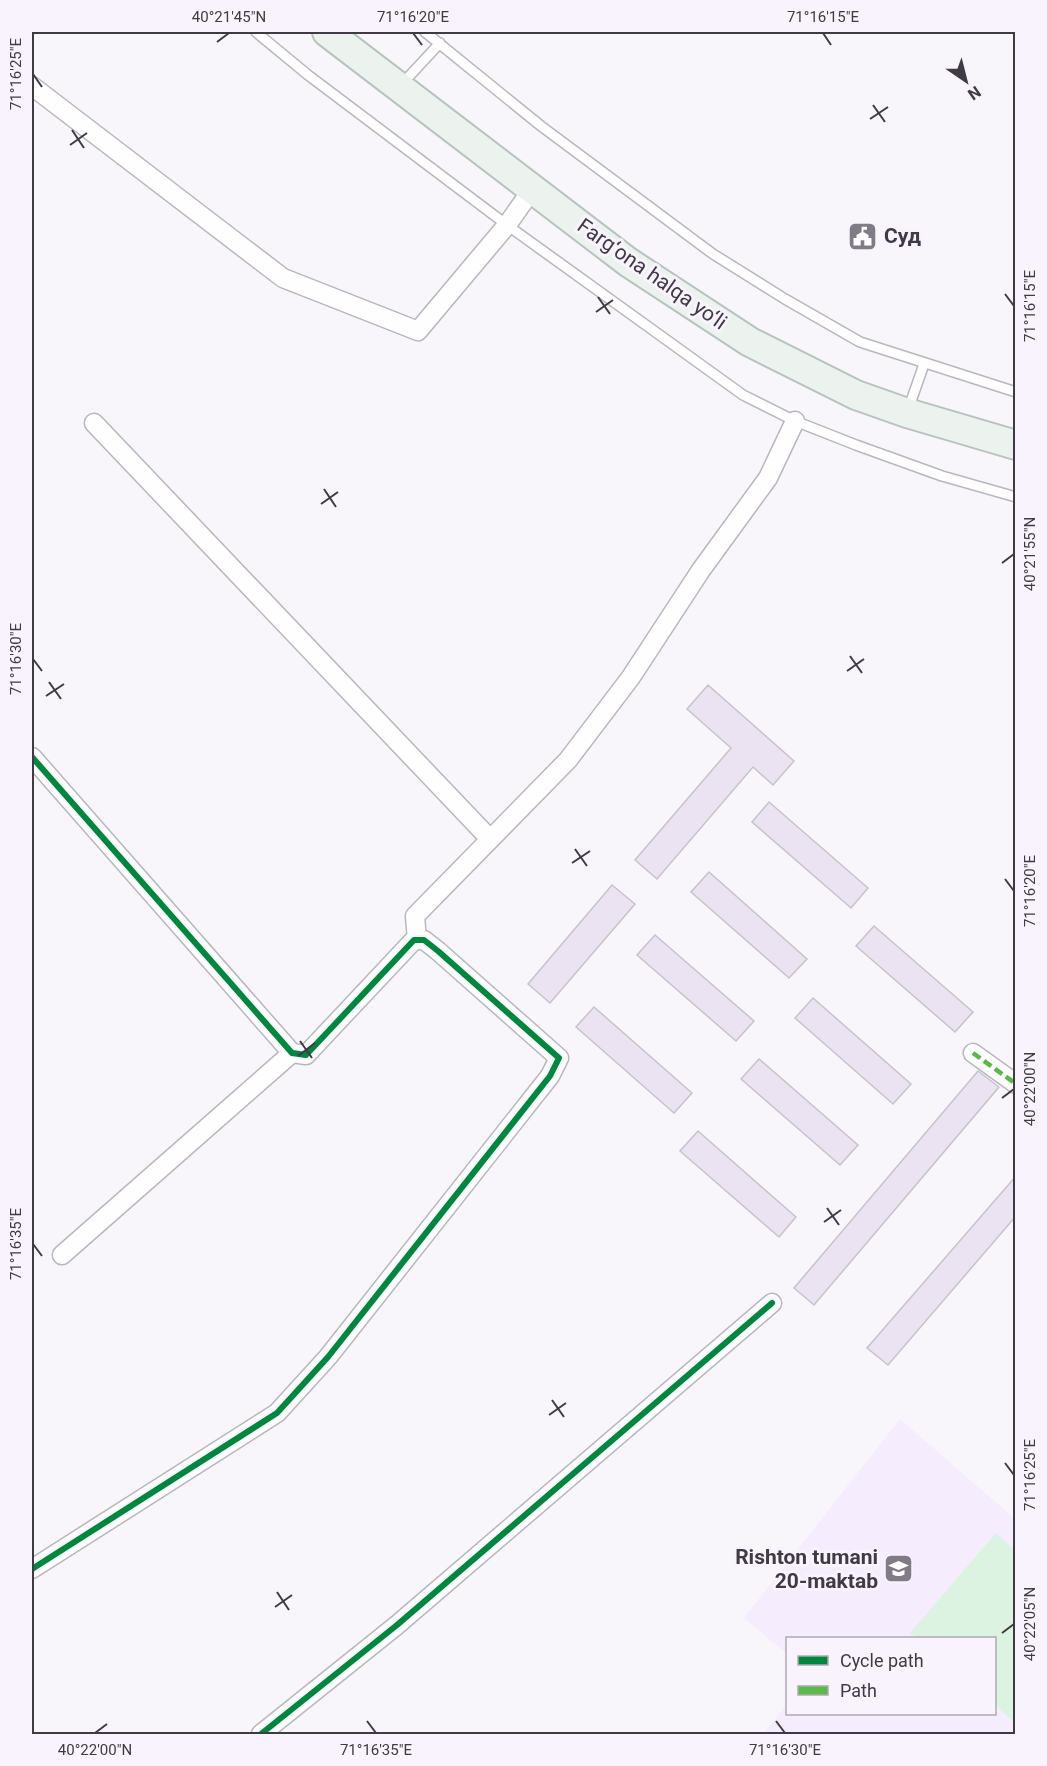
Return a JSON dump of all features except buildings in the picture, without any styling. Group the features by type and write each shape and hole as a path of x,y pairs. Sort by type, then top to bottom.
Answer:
{"main road":[{"name":"Farg‘ona halqa yo‘li","path":"327,32 628,262 750,342 856,394 907,413 1016,445"}],"street":[{"path":"32,86 284,278 418,331 507,225 533,188"},
{"path":"417,940 415,916 568,760 631,677 700,570 768,478 795,421"},
{"path":"94,423 490,839"},
{"path":"32,757 292,1053 306,1055 414,940 424,940 559,1058 550,1076 328,1357 276,1413 32,1569"},
{"path":"62,1255 292,1053"},
{"path":"973,1053 1016,1084"},
{"path":"261,1734 397,1625 772,1303"}],"lane":[{"path":"256,32 308,75 507,225 743,395 795,421 942,476 1016,497"},
{"path":"425,32 541,126 712,254 860,342 1016,392"},
{"path":"399,87 440,43"},
{"path":"907,413 924,364"}],"shaded area":[{"name":"Rishton tumani 20-maktab","path":"900,1419 1015,1519 1015,1734 763,1734 786,1705 786,1715 996,1715 996,1637 786,1637 786,1653 744,1618"}],"green space":[{"path":"996,1533 1015,1550 1015,1723 996,1706 996,1637 916,1637 910,1633"}],"marked path":[{"path":"973,1053 1016,1084"}],"cycle path":[{"path":"32,757 292,1053 306,1055 414,940 424,940 559,1058 550,1076 328,1357 277,1413 32,1569"},
{"path":"261,1734 397,1625 772,1303"}],"place":[{"name":"Суд","path":"863,236"},
{"name":"Rishton tumani 20-maktab","path":"899,1569"}]}
